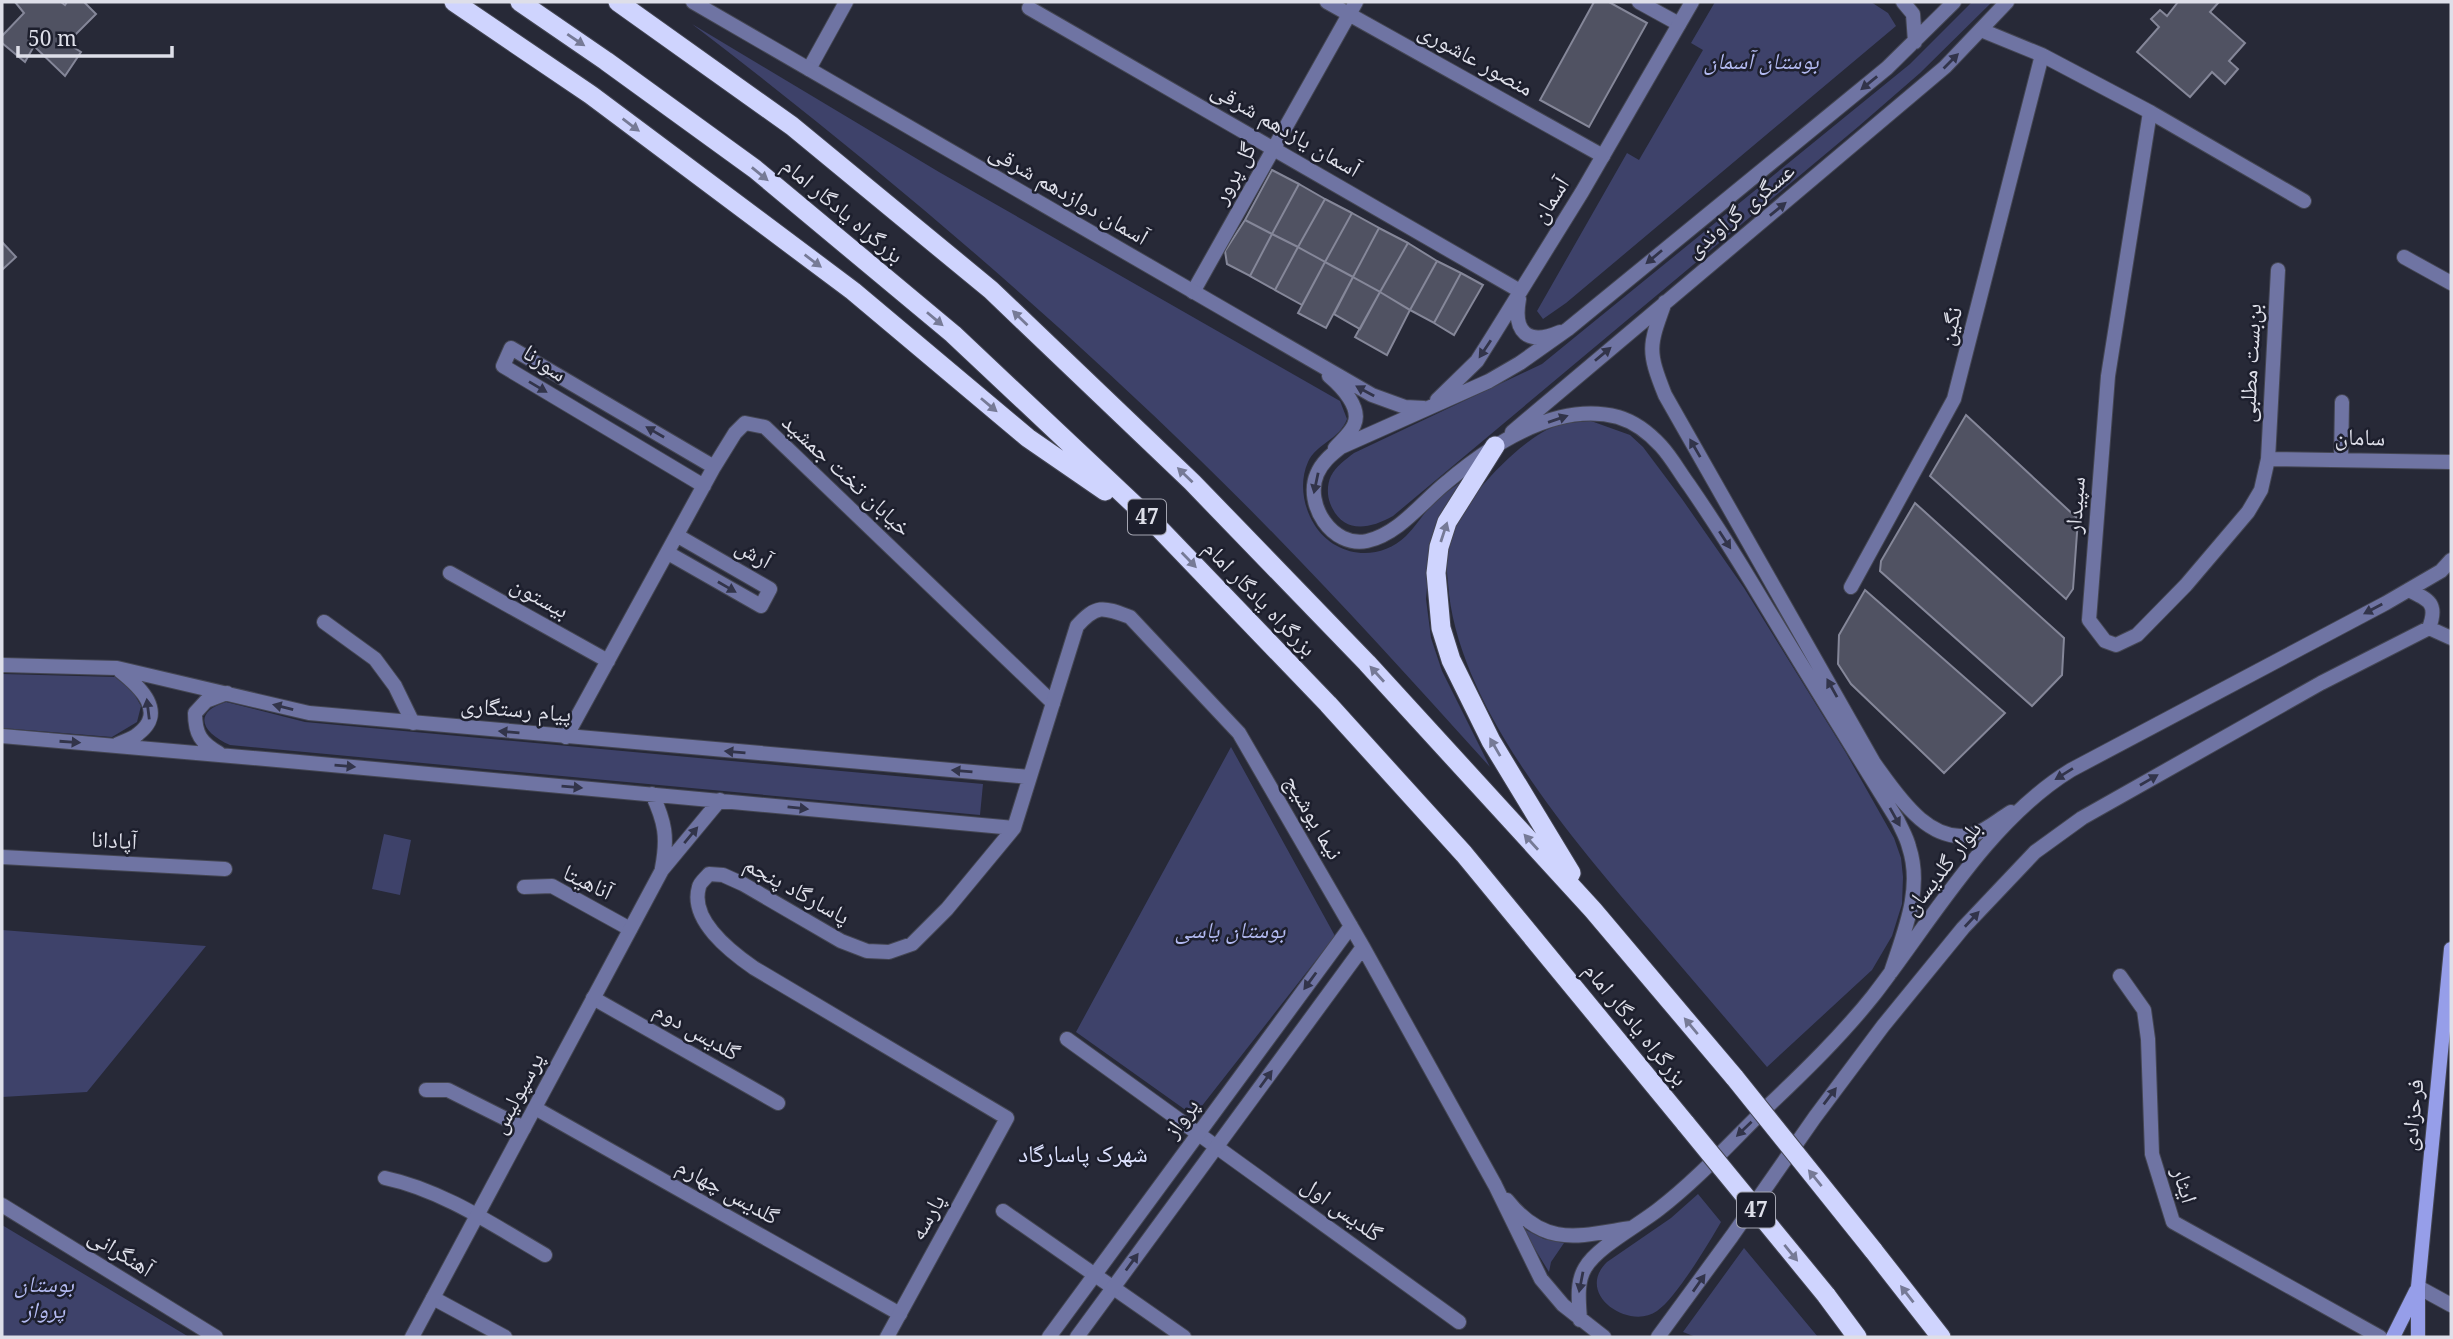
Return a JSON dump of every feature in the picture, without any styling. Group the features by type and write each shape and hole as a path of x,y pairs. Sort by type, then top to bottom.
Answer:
{"highway":[{"path":"454,2 591,95 853,291 1028,438 1157,526"},
{"name":"بزرگراه یادگار امام","path":"520,2 755,169 953,334 1157,526 1328,704 1464,854 1826,1295 1857,1337"},
{"name":"بزرگراه یادگار امام","path":"618,2 792,126 991,290 1192,482 1358,653 1593,910 1735,1077 1941,1337"},
{"path":"1495,446 1447,522 1439,547 1436,573 1441,628 1451,660 1491,741 1593,910"}],"main road":[{"name":"فرحزادی","path":"2418,1337 2418,1287 2451,949"},
{"path":"2393,1337 2418,1287"}],"street":[{"name":"آسمان دوازدهم شرقی","path":"693,2 1388,402 1429,409"},
{"path":"808,69 846,2"},
{"name":"منصور عاشوری","path":"1326,2 1352,8 1603,156"},
{"path":"1639,2 1679,24"},
{"name":"آسمان","path":"1429,409 1477,361 1603,156 1692,2"},
{"path":"1903,2 1913,14 1915,43"},
{"name":"عسگری گراوندی","path":"1327,458 1341,447 1489,381 1530,357 1568,329 1876,77 1915,43 1954,2"},
{"name":"عسگری گراوندی","path":"1495,446 1934,76 2007,2"},
{"name":"آسمان یازدهم شرقی","path":"1029,8 1520,291"},
{"name":"گل پرور","path":"1193,292 1352,8"},
{"path":"1981,30 2042,55 2150,112 2304,201"},
{"name":"نگین","path":"1851,587 1954,399 2042,55"},
{"name":"سپیدار","path":"2150,112 2108,376 2089,620 2105,641 2116,645 2137,635 2186,585 2248,512 2260,490 2268,459"},
{"path":"2404,257 2451,283"},
{"name":"بن‌بست مطلبی","path":"2268,459 2278,270"},
{"path":"1520,291 1516,315 1518,326 1524,333 1547,336 1568,329"},
{"path":"1665,302 1651,347 1652,362 1665,395 1882,774 1906,805 1921,819 1938,831 1961,836 1984,829 2035,796"},
{"name":"سورنا","path":"704,486 503,366 511,348 714,467"},
{"path":"1307,357 1348,396 1356,412 1352,429 1316,475 1313,494 1317,513 1329,528 1346,539 1365,541 1382,534 1407,518 1447,481 1495,446 1568,415 1591,412 1620,418 1630,422 1663,448 1732,551 1898,821 1910,848 1914,871 1912,907 1891,972"},
{"path":"2341,460 2342,402"},
{"name":"خیابان تخت جمشید","path":"566,737 714,467 734,433 745,423 765,426 1053,703"},
{"name":"سامان","path":"2268,459 2451,462"},
{"name":"آرش","path":"668,552 761,606 770,589 678,536"},
{"name":"بلوار گلدیسان","path":"1580,1320 1579,1290 1581,1274 1586,1265 1669,1200 1822,1052 1857,1015 1988,845 2035,796 2071,770 2409,590 2441,571 2451,560"},
{"name":"بیستون","path":"450,573 608,661"},
{"path":"1658,1337 1702,1279 1815,1116 1883,1026 1963,928 2035,852 2082,818 2321,683 2429,628 2434,614 2432,606 2424,597 2409,590"},
{"name":"نیما یوشیج","path":"1053,703 1077,626 1090,612 1108,609 1130,617 1239,733 1363,947 1495,1185"},
{"path":"324,622 375,659 395,686 413,723"},
{"path":"2429,628 2451,638"},
{"name":"پیام رستگاری","path":"2,665 117,668 309,713 1030,777"},
{"path":"116,745 138,735 149,721 150,703 140,687 117,668"},
{"path":"222,755 204,745 195,729 195,713 206,701 227,693"},
{"path":"2,736 1014,828 1053,703"},
{"name":"پرسپولیس","path":"652,794 663,818 667,844 662,870"},
{"name":"پرسپولیس","path":"412,1337 662,870 720,800"},
{"name":"پاسارگاد پنجم","path":"1007,1118 754,968 727,949 708,926 698,901 699,885 709,874 723,875 841,942 867,951 889,952 912,944 947,909 1014,828"},
{"name":"آپادانا","path":"2,857 225,869"},
{"name":"آناهیتا","path":"524,887 552,886 630,929"},
{"name":"پرواز","path":"1049,1337 1351,926"},
{"name":"پرواز","path":"1077,1337 1363,947"},
{"name":"ایثار","path":"2120,976 2144,1010 2148,1039 2152,1154 2173,1222 2380,1337"},
{"name":"گلدیس دوم","path":"593,998 778,1103"},
{"path":"1067,1039 1198,1134"},
{"path":"426,1090 448,1090 524,1128"},
{"name":"گلدیس چهارم","path":"535,1108 900,1314"},
{"name":"پارسه","path":"887,1337 1007,1118"},
{"name":"گلدیس اول","path":"1198,1134 1459,1322"},
{"path":"385,1178 408,1183 477,1215 545,1255"},
{"path":"1495,1185 1513,1208 1528,1220 1544,1231 1559,1236 1572,1237 1634,1227"},
{"path":"1495,1185 1550,1292 1580,1320 1604,1337"},
{"name":"آهنگرانی","path":"2,1205 215,1337"},
{"path":"1003,1211 1184,1337"},
{"path":"2418,1287 2451,1305"},
{"path":"433,1298 505,1337"}],"green space":[{"name":"بوستان آسمان","path":"1715,2 1871,2 1888,13 1896,26 1566,303 1543,319 1537,311 1627,153 1639,160 1703,50 1691,43"},
{"path":"1972,2 1992,2 1920,73 1859,126 1393,516 1374,524 1357,526 1341,520 1335,513 1329,500 1328,486 1333,472 1344,461 1354,453 1542,364 1910,64"},
{"path":"692,24 939,172 1340,401 1347,419 1344,426 1316,450 1305,470 1303,486 1310,517 1333,544 1357,552 1370,553 1395,545 1435,502 1472,473 1431,545 1426,599 1431,638 1442,671 1490,767 1238,497 1078,345 888,180"},
{"path":"1591,421 1630,435 1643,447 1682,499 1744,588 1846,753 1894,838 1901,858 1902,904 1892,936 1872,970 1767,1067 1554,813 1495,723 1472,676 1456,629 1446,564 1453,530 1466,507 1497,469 1538,435 1559,425"},
{"path":"2,674 115,677 133,692 141,706 137,722 112,737 2,728"},
{"path":"226,702 305,722 983,784 980,815 230,745 213,735 205,723 208,712"},
{"name":"بوستان یاسی","path":"1231,747 1335,936 1194,1116 1076,1032"},
{"path":"384,834 411,840 400,895 372,889"},
{"path":"2,930 206,946 87,1092 2,1097"},
{"path":"1698,1194 1721,1222 1673,1295 1657,1311 1645,1316 1620,1313 1609,1306 1601,1297 1597,1286 1599,1274 1607,1262 1671,1218"},
{"name":"بوستان پرواز","path":"2,1225 189,1337 2,1337"},
{"path":"1522,1228 1544,1239 1564,1243 1551,1262 1549,1272"},
{"path":"1744,1248 1818,1337 1696,1337 1683,1332"}],"building":[{"path":"15,2 61,2 65,5 67,2 84,2 96,14 67,43 81,52 65,76 34,46 25,62 2,43 2,36 24,13"},
{"path":"1594,2 1609,2 1647,23 1589,127 1540,100"},
{"path":"2178,2 2219,2 2210,12 2245,43 2229,61 2238,69 2225,84 2212,72 2190,97 2137,52 2159,27 2151,19 2160,10 2167,16"},
{"path":"1272,170 1299,184 1272,234 1245,220"},
{"path":"1299,184 1325,199 1298,247 1272,234"},
{"path":"1325,199 1352,213 1325,262 1298,247"},
{"path":"1352,213 1379,228 1353,277 1325,262"},
{"path":"1245,220 1272,234 1250,276 1227,264 1225,251"},
{"path":"1379,228 1408,243 1380,292 1353,277"},
{"path":"1272,234 1298,247 1275,290 1250,276"},
{"path":"2,242 16,257 2,270"},
{"path":"1408,243 1437,261 1410,310 1380,292"},
{"path":"1298,247 1325,262 1302,305 1275,290"},
{"path":"1437,261 1461,273 1434,323 1410,310"},
{"path":"1325,262 1353,277 1326,328 1298,313"},
{"path":"1461,273 1483,285 1454,335 1434,323"},
{"path":"1353,277 1380,292 1360,329 1334,314"},
{"path":"1380,292 1410,310 1387,355 1355,337"},
{"path":"1966,415 2078,519 2073,589 2066,599 1930,476"},
{"path":"1915,503 2064,638 2062,675 2032,706 1880,571 1881,561"},
{"path":"1865,590 2005,713 1944,773 1851,684 1838,664 1839,635"}],"district":[{"name":"شهرک پاسارگاد","path":"1083,1154"}]}
